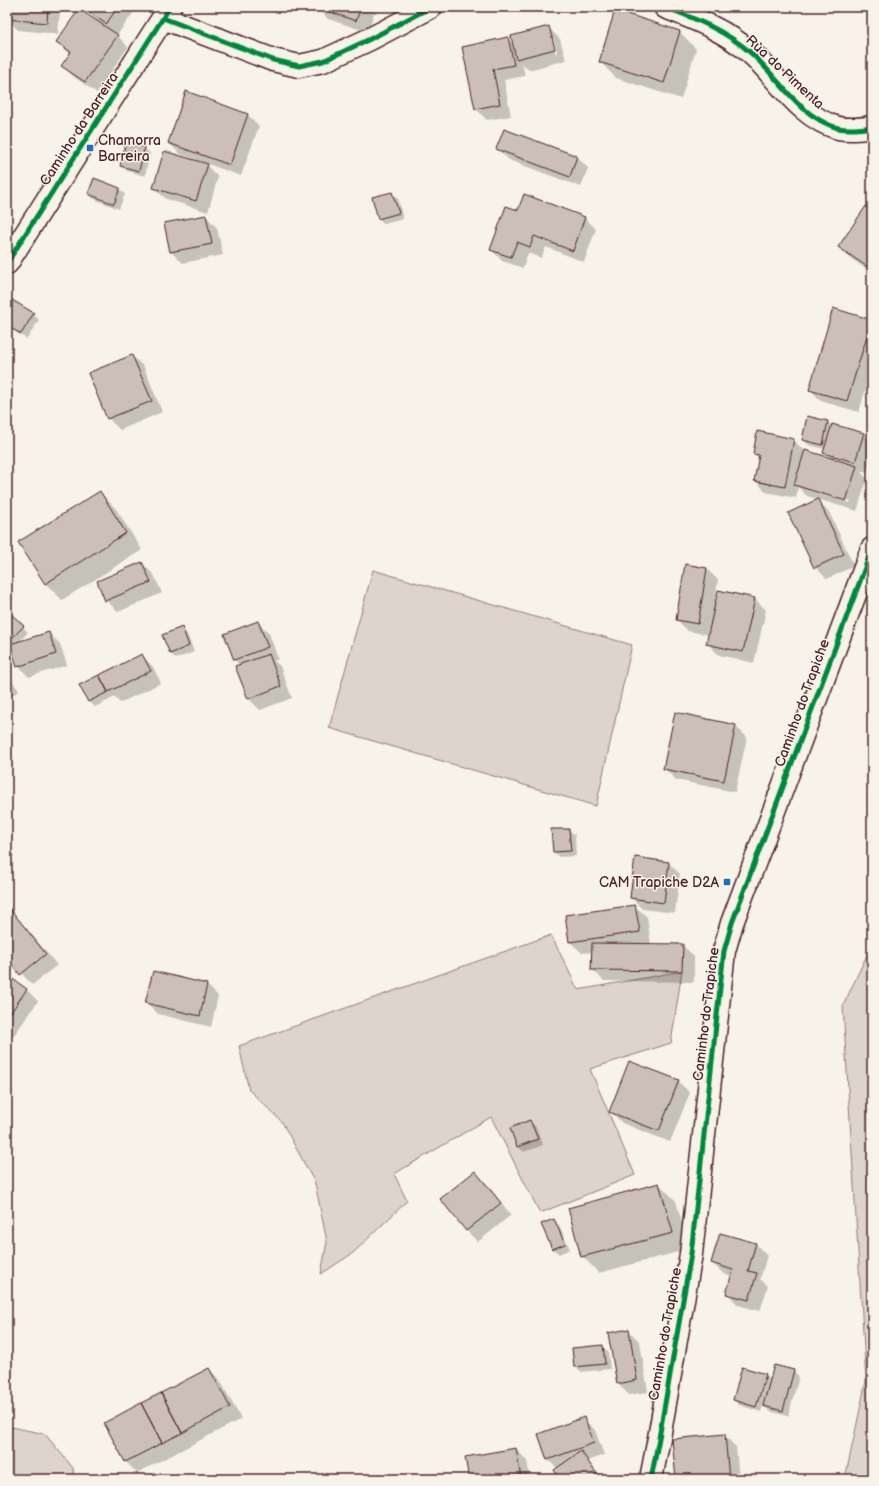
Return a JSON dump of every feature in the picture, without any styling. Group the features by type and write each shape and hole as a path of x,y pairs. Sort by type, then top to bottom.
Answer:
{"street":[{"path":"167,13 273,60 299,66 322,61 370,39 431,7"},
{"name":"Rùa do Pimenta","path":"665,7 701,21 721,31 751,53 779,84 814,117 839,128 872,127"},
{"name":"Caminho da Barreira","path":"7,263 167,13"},
{"name":"Caminho do Trapiche","path":"651,1479 691,1254 724,951 732,923 872,549"}],"shaded area":[{"path":"373,570 632,645 596,806 329,728"},
{"path":"551,935 578,990 682,971 671,1043 590,1069 635,1175 540,1213 491,1117 394,1174 407,1201 353,1253 321,1274 327,1242 315,1183 282,1122 249,1090 239,1046"},
{"path":"872,944 872,1479 845,1479 866,1381 843,1006"},
{"path":"7,1426 45,1434 73,1468 74,1479 7,1479"}],"building":[{"path":"7,7 48,7 47,23 7,19"},
{"path":"82,7 118,7 106,24"},
{"path":"316,7 361,7 356,21"},
{"path":"79,9 118,35 85,82 61,66 71,52 56,42"},
{"path":"615,10 680,31 664,83 599,62"},
{"path":"549,26 555,49 516,59 511,36"},
{"path":"508,37 514,65 493,69 500,104 475,109 462,47"},
{"path":"186,91 248,114 230,165 168,143"},
{"path":"504,129 577,156 570,177 496,149"},
{"path":"126,142 145,147 139,171 120,166"},
{"path":"164,151 208,164 196,201 153,188"},
{"path":"94,178 120,188 114,204 88,194"},
{"path":"392,192 399,213 378,219 372,197"},
{"path":"524,194 585,217 573,251 534,236 530,247 517,242 511,257 490,250 506,206 518,210"},
{"path":"866,206 872,210 872,270 838,247"},
{"path":"206,215 212,244 170,252 164,223"},
{"path":"7,297 34,313 21,334 7,326"},
{"path":"833,308 872,320 847,401 809,390"},
{"path":"132,355 152,401 107,419 88,373"},
{"path":"807,416 828,421 823,445 802,440"},
{"path":"832,424 864,433 855,462 823,453"},
{"path":"757,431 794,439 785,487 754,481 759,455 753,454"},
{"path":"805,450 857,466 846,501 794,485"},
{"path":"100,491 126,533 45,584 18,542"},
{"path":"818,499 844,554 814,568 788,513"},
{"path":"142,562 151,582 105,601 97,581"},
{"path":"685,564 707,568 698,624 676,620"},
{"path":"718,590 755,598 743,652 706,644"},
{"path":"10,613 24,626 7,643 7,616"},
{"path":"258,621 268,647 234,660 224,634"},
{"path":"182,627 189,646 170,654 162,635"},
{"path":"49,632 56,654 17,667 10,644"},
{"path":"142,654 151,671 108,692 99,675"},
{"path":"269,654 281,686 248,699 235,666"},
{"path":"99,675 108,692 88,702 79,685"},
{"path":"675,712 736,725 724,781 663,769"},
{"path":"551,829 569,829 571,851 553,852"},
{"path":"635,857 669,862 664,903 630,898"},
{"path":"7,905 46,954 20,975 7,958"},
{"path":"635,905 640,932 569,942 565,915"},
{"path":"592,943 683,944 682,971 591,970"},
{"path":"153,971 207,984 200,1016 145,1003"},
{"path":"7,975 27,989 7,1018"},
{"path":"629,1061 679,1080 659,1131 609,1112"},
{"path":"530,1120 538,1139 517,1147 510,1128"},
{"path":"475,1171 501,1203 466,1231 440,1199"},
{"path":"659,1183 673,1233 581,1257 568,1208"},
{"path":"554,1219 565,1244 552,1249 541,1224"},
{"path":"720,1233 756,1243 748,1271 757,1273 749,1300 726,1294 733,1270 711,1263"},
{"path":"629,1329 637,1380 617,1384 608,1333"},
{"path":"603,1345 605,1364 574,1367 572,1348"},
{"path":"774,1365 794,1370 783,1411 763,1406"},
{"path":"742,1367 766,1374 756,1407 733,1400"},
{"path":"209,1368 230,1407 182,1433 161,1393"},
{"path":"161,1393 182,1433 162,1443 141,1403"},
{"path":"141,1403 162,1443 125,1462 104,1423"},
{"path":"584,1417 594,1443 547,1460 538,1434"},
{"path":"725,1434 729,1479 676,1479 672,1439"},
{"path":"516,1448 521,1479 469,1479 465,1457"},
{"path":"581,1451 600,1479 560,1479 554,1470"}],"cycle path":[{"path":"7,263 170,7"},
{"path":"163,18 273,60 299,66 323,61 370,39 431,7"},
{"path":"665,7 710,26 741,45 761,63 790,96 824,123 842,129 872,127"},
{"path":"651,1479 691,1254 724,951 732,923 872,549"}],"place":[{"name":"Chamorra Barreira","path":"90,148"},
{"name":"CAM Trapiche D2A","path":"727,882"}]}
